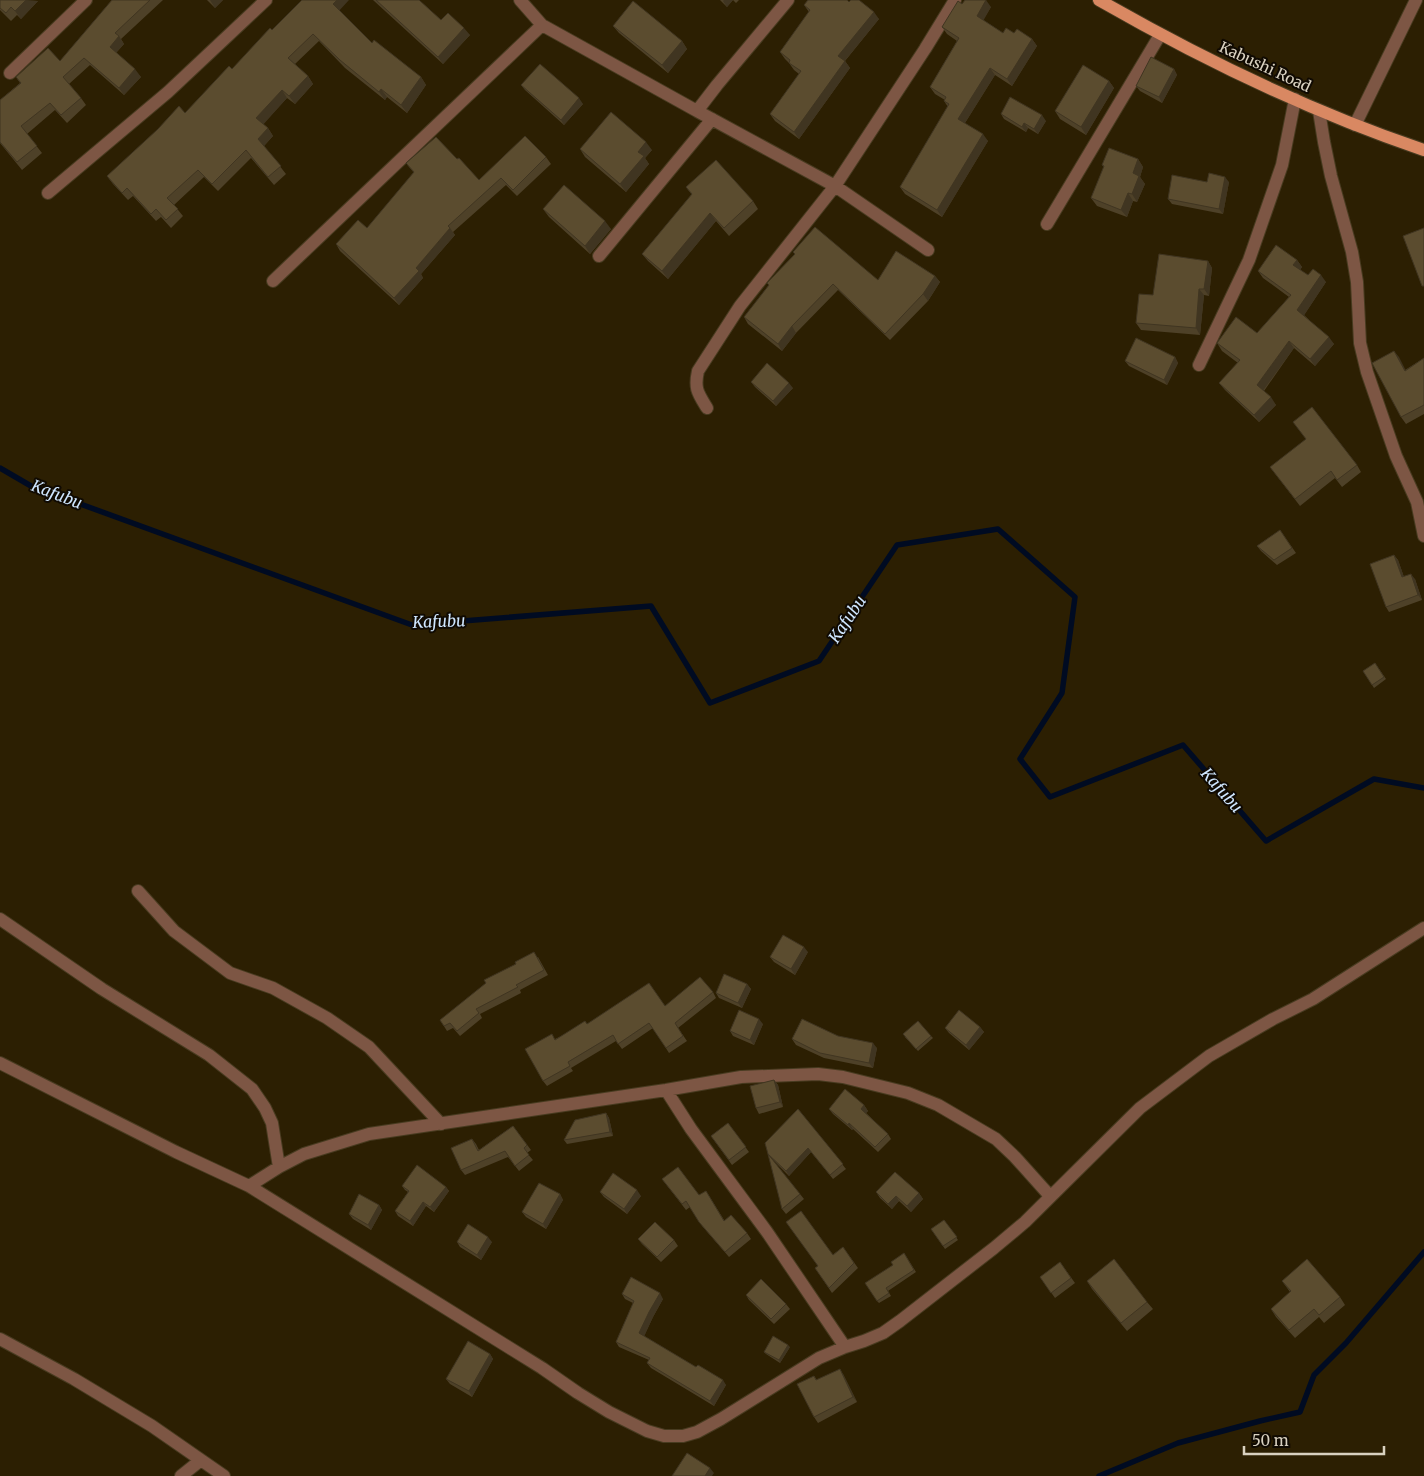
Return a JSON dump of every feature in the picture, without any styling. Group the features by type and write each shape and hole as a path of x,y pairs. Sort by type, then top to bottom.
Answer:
{"main road":[{"name":"Kabushi Road","path":"1099,0 1160,34 1295,100 1355,125 1424,150"}],"street":[{"path":"10,73 86,0"},
{"path":"48,193 168,92 266,0"},
{"path":"520,0 542,24 835,186 928,250"},
{"path":"697,111 716,85 788,0"},
{"path":"707,408 697,392 695,383 698,371 740,306 835,186 925,49 954,0"},
{"path":"1355,125 1416,0"},
{"path":"274,281 542,24"},
{"path":"1047,224 1160,34"},
{"path":"1199,365 1249,260 1282,165 1295,100"},
{"path":"1320,111 1331,176 1352,252 1357,282 1360,343 1367,372 1396,456 1417,502 1424,536"},
{"path":"599,256 712,119"},
{"path":"138,891 174,931 230,973 273,988 327,1018 369,1047 441,1124"},
{"path":"0,919 102,989 209,1055 252,1089 265,1108 272,1123 279,1167"},
{"path":"0,1063 176,1152 249,1186 542,1368 609,1412 647,1431 664,1436 682,1436 697,1432 721,1419 819,1358 883,1332 994,1248 1025,1222 1140,1108 1209,1056 1272,1019 1313,999 1424,928"},
{"path":"249,1186 304,1154 369,1134 741,1077 818,1074 843,1077 908,1093 938,1106 996,1140 1015,1157 1050,1196"},
{"path":"666,1090 691,1129 767,1232 846,1347"},
{"path":"0,1339 74,1379 136,1417 224,1476"},
{"path":"181,1476 201,1460"}],"building":[{"path":"0,0 26,0 15,11 11,7 6,13 0,8"},
{"path":"112,0 150,0 115,33 119,36 110,47 135,69 119,88 84,58 63,77 81,98 61,115 50,103 21,126 37,146 17,162 0,142 0,100 21,83 16,77 48,48 60,61"},
{"path":"302,0 337,0 333,4 372,43 374,40 421,77 401,105 381,89 379,92 340,60 313,34 288,58 308,76 289,96 282,90 256,118 268,128 258,139 281,166 268,177 246,150 212,184 198,170 167,198 178,209 166,220 156,209 151,214 127,188 122,193 107,176 158,129 179,106 185,113 229,66 232,69 270,28 272,30"},
{"path":"376,0 419,0 441,20 448,13 464,28 438,57"},
{"path":"808,0 847,0 849,2 851,0 859,0 874,12 838,56 845,61 794,132 770,114 801,71 789,63 790,60 780,52 810,10 804,5"},
{"path":"965,0 986,0 977,16 1003,33 1006,28 1014,33 1017,29 1032,39 1007,79 990,68 958,119 983,134 937,210 900,187 949,104 944,101 946,97 930,87 959,38 942,27 958,1 962,4"},
{"path":"633,1 682,41 662,65 613,26"},
{"path":"1151,57 1174,69 1159,97 1136,86"},
{"path":"540,64 579,98 561,120 521,85"},
{"path":"1083,65 1109,81 1081,127 1055,111"},
{"path":"1010,97 1042,115 1034,129 1024,123 1022,127 1001,114"},
{"path":"611,112 646,142 638,152 644,156 620,184 580,149"},
{"path":"525,136 546,157 513,190 501,178 448,226 450,228 416,268 419,271 394,298 336,244 358,220 367,228 414,172 406,163 436,137 479,180"},
{"path":"1109,148 1138,159 1133,173 1139,176 1132,194 1128,193 1121,210 1091,198"},
{"path":"716,160 753,201 724,228 710,213 662,271 642,254 692,194 686,187"},
{"path":"1209,173 1225,177 1219,209 1168,199 1172,175 1207,182"},
{"path":"564,185 605,221 585,246 543,209"},
{"path":"815,227 878,280 896,251 935,276 923,294 885,334 833,284 792,326 778,344 744,317 769,285 767,283 795,254 793,252"},
{"path":"1424,228 1424,286 1422,286 1403,236"},
{"path":"1276,245 1297,260 1293,265 1308,275 1313,269 1321,275 1297,310 1329,337 1310,359 1289,341 1257,385 1271,397 1254,415 1219,383 1240,360 1217,343 1236,317 1257,333 1291,295 1258,271"},
{"path":"1159,254 1208,261 1204,289 1199,289 1196,328 1136,323 1139,294 1153,295"},
{"path":"1136,338 1175,357 1164,380 1125,361"},
{"path":"1394,351 1405,371 1424,358 1424,405 1401,417 1372,363"},
{"path":"767,363 789,383 773,401 751,382"},
{"path":"1312,407 1357,465 1337,480 1331,471 1295,499 1270,467 1306,439 1293,422"},
{"path":"1280,530 1292,548 1274,560 1257,546"},
{"path":"1394,555 1402,577 1411,574 1418,595 1386,607 1370,564"},
{"path":"1375,663 1384,677 1372,685 1363,671"},
{"path":"783,935 804,947 791,969 770,957"},
{"path":"534,952 544,970 516,985 518,987 476,1009 479,1013 457,1031 450,1023 444,1026 440,1020 486,983 484,980 516,964 515,962"},
{"path":"724,974 747,984 738,1003 716,993"},
{"path":"700,977 713,992 675,1023 683,1036 666,1048 649,1023 618,1044 613,1035 568,1062 570,1066 543,1081 525,1049 552,1034 555,1040 585,1021 587,1024 649,983 665,1006"},
{"path":"739,1010 759,1019 750,1040 730,1031"},
{"path":"959,1010 980,1027 966,1045 945,1028"},
{"path":"802,1019 838,1036 873,1043 869,1063 820,1053 792,1039"},
{"path":"918,1021 931,1036 916,1049 903,1034"},
{"path":"774,1080 780,1102 756,1108 750,1086"},
{"path":"845,1089 864,1105 861,1109 888,1134 875,1147 849,1123 848,1125 829,1109"},
{"path":"798,1109 843,1164 830,1175 808,1148 786,1171 768,1154 765,1143"},
{"path":"606,1113 610,1132 564,1140 575,1120"},
{"path":"728,1123 746,1147 729,1160 711,1136"},
{"path":"513,1126 527,1145 524,1148 529,1155 515,1166 505,1151 461,1170 451,1148 472,1139 478,1151"},
{"path":"768,1154 800,1194 782,1209"},
{"path":"417,1165 446,1187 430,1207 423,1202 410,1221 395,1211 409,1191 402,1186"},
{"path":"678,1167 699,1195 706,1191 724,1221 731,1215 747,1233 725,1252 699,1222 686,1201 682,1204 662,1179"},
{"path":"895,1172 919,1193 907,1206 896,1196 888,1204 876,1192"},
{"path":"613,1173 637,1190 624,1209 600,1192"},
{"path":"539,1183 560,1194 543,1224 522,1212"},
{"path":"359,1194 379,1205 368,1225 349,1214"},
{"path":"801,1211 833,1255 843,1247 854,1263 829,1288 815,1268 818,1266 786,1222"},
{"path":"944,1220 957,1237 943,1246 931,1229"},
{"path":"655,1222 674,1240 657,1257 638,1239"},
{"path":"468,1224 488,1237 477,1255 457,1242"},
{"path":"904,1253 914,1270 886,1288 889,1293 877,1301 865,1283 893,1265 891,1262"},
{"path":"1114,1259 1147,1302 1121,1323 1087,1281"},
{"path":"1307,1259 1340,1297 1319,1315 1314,1309 1289,1330 1271,1309 1291,1291 1282,1281"},
{"path":"1060,1262 1071,1278 1051,1293 1040,1277"},
{"path":"631,1277 660,1293 639,1333 696,1367 698,1365 723,1380 710,1401 647,1363 650,1358 616,1342 634,1301 622,1294"},
{"path":"761,1279 786,1304 771,1319 746,1295"},
{"path":"773,1336 788,1345 779,1360 764,1352"},
{"path":"468,1341 490,1354 469,1391 446,1379"},
{"path":"840,1369 853,1397 814,1417 797,1384 814,1376 816,1380"},
{"path":"687,1453 710,1468 705,1476 672,1476"}],"waterway":[{"name":"Kafubu","path":"0,468 31,486 412,625 651,606 710,703 819,661 897,545 998,529 1075,597 1062,693 1020,759 1050,797 1183,745 1266,841 1374,779 1424,788"},
{"path":"1099,1476 1178,1443 1300,1412 1314,1375 1346,1343 1424,1252"}]}
